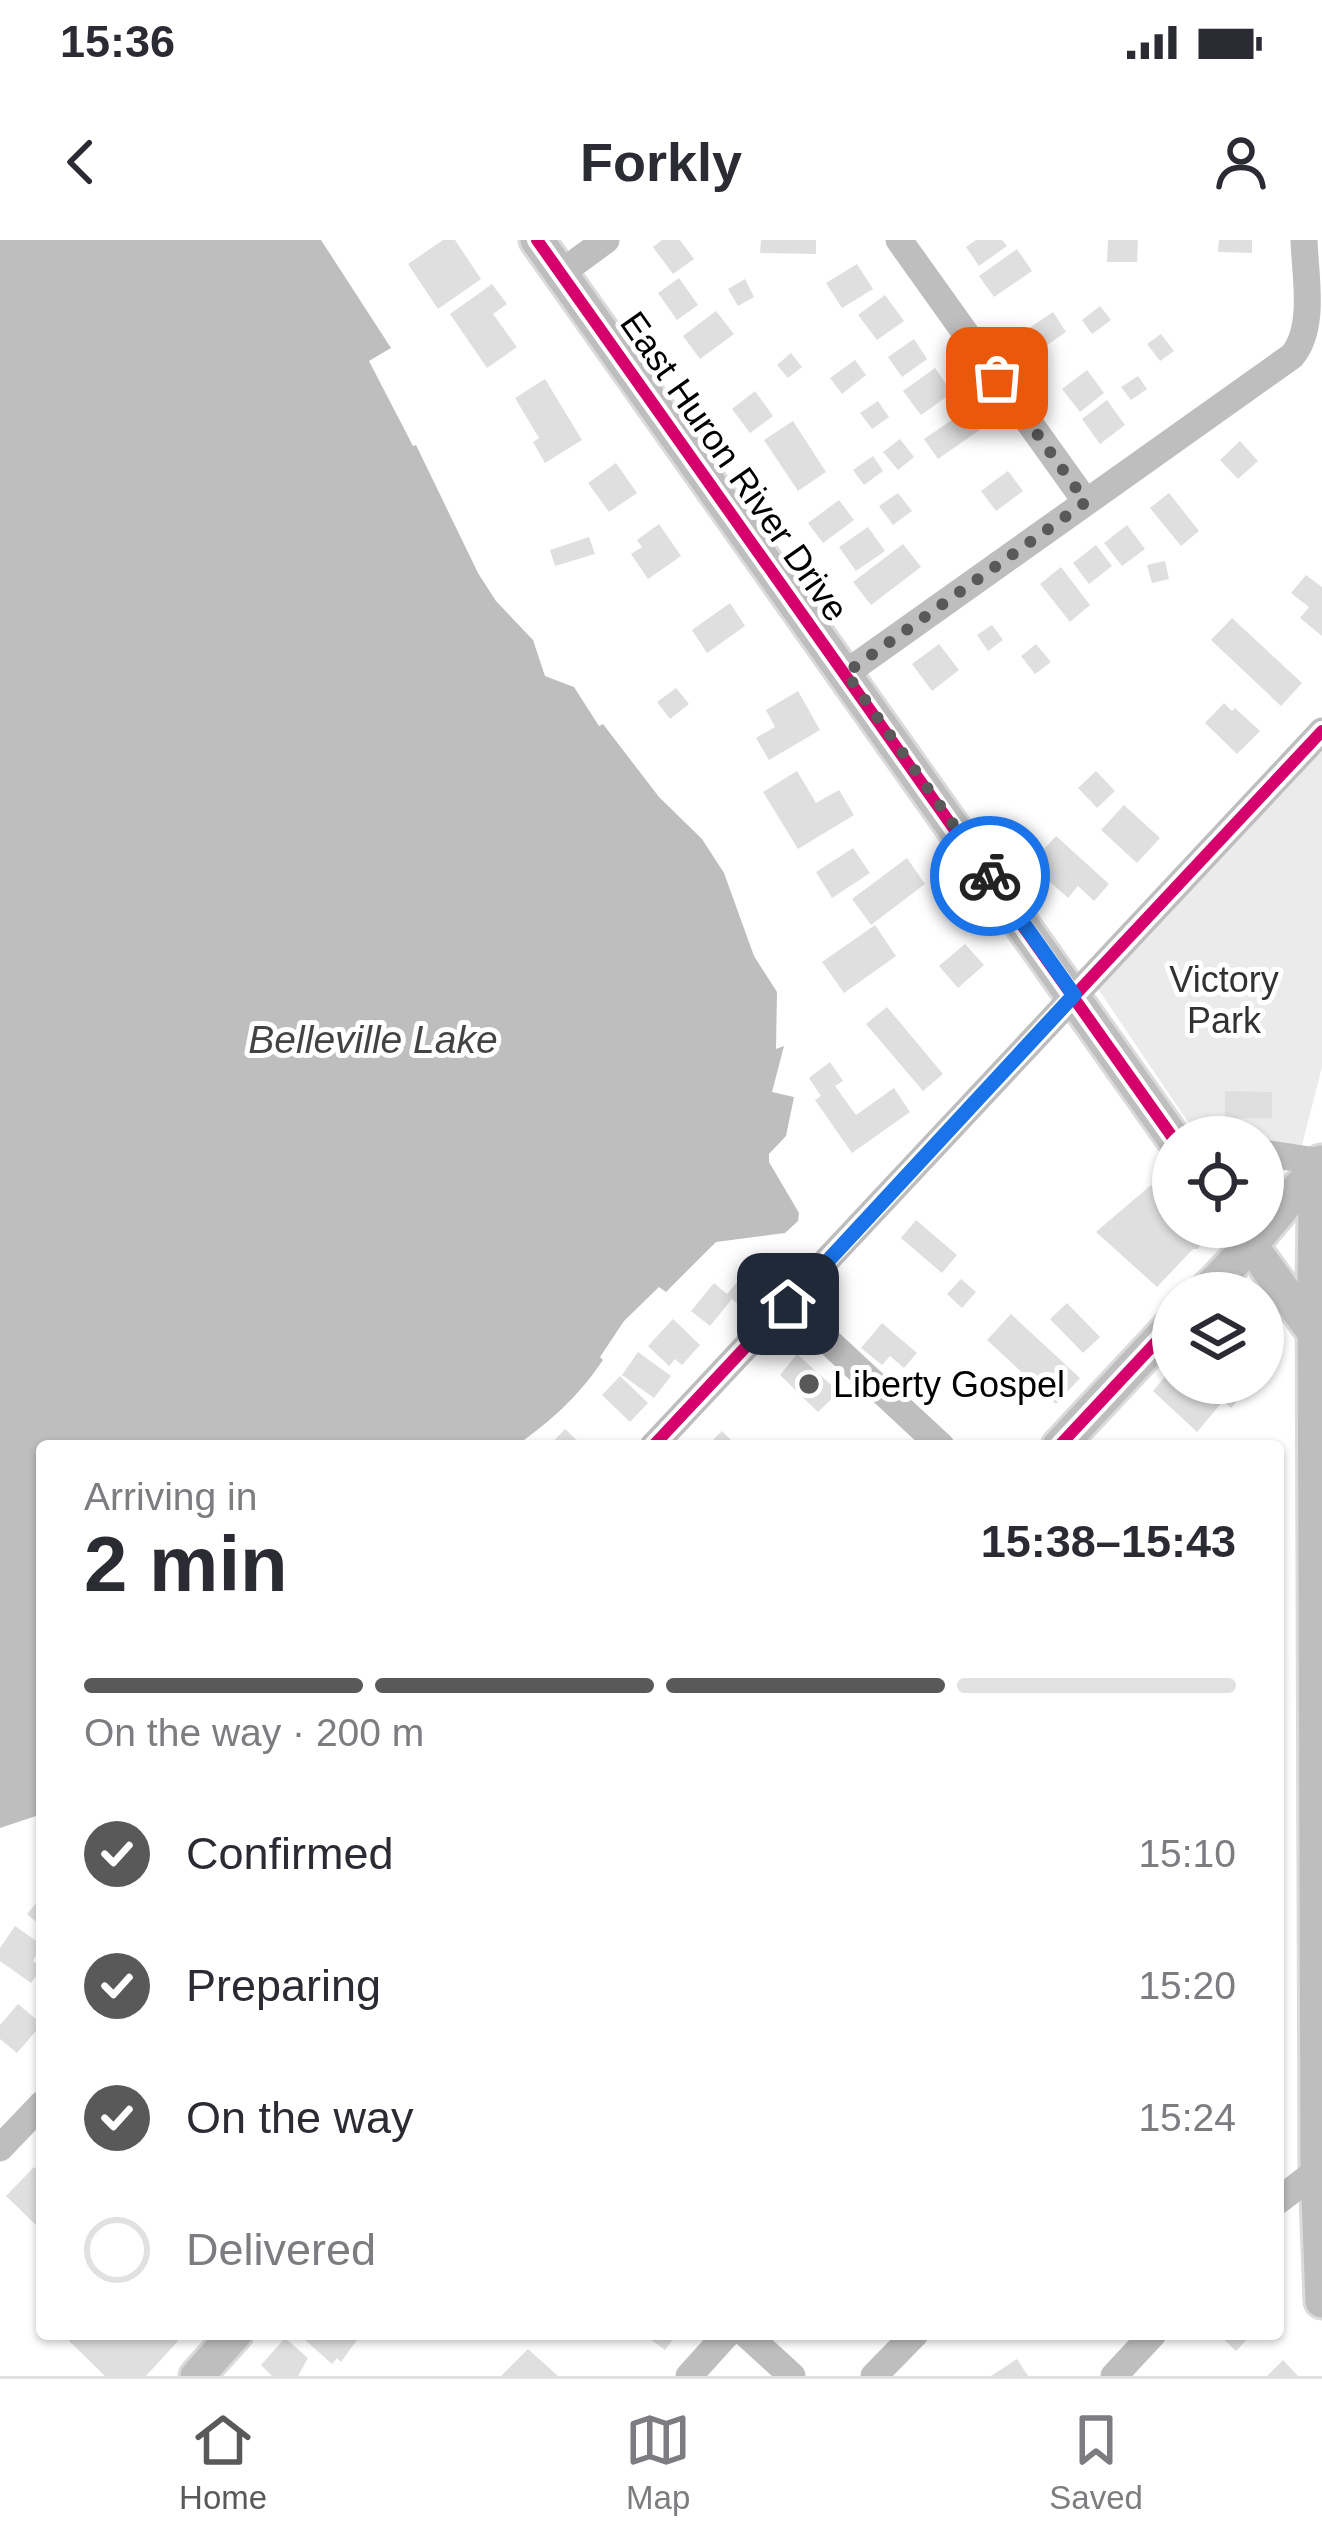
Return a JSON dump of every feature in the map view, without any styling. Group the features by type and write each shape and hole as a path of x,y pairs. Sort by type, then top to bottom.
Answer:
{"main road":[{"name":"East Huron River Drive","path":"537,240 1157,1116"},
{"path":"1284,1197 1322,1160"},
{"path":"1322,1160 1315,1211 1317,2170 1322,2301"},
{"path":"1253,1248 1315,1334"},
{"path":"1065,1440 1152,1346"},
{"path":"197,2376 230,2340"}],"street":[{"path":"561,272 607,240"},
{"path":"899,240 1086,502"},
{"path":"846,673 1292,356 1304,338 1304,240"},
{"path":"659,1440 1322,731"},
{"path":"1284,1155 1322,1160"},
{"path":"788,1304 935,1440"},
{"path":"0,2148 36,2110"},
{"path":"1284,2196 1317,2170"},
{"path":"689,2376 722,2340"},
{"path":"753,2340 792,2376"},
{"path":"874,2376 909,2340"},
{"path":"1114,2376 1148,2340"}],"green space":[{"name":"Victory Park","path":"1322,744 1322,1067 1302,1145 1284,1144 1284,1116 1184,1116 1098,989"}],"water":[{"name":"Belleville Lake","path":"0,240 321,240 391,348 369,361 478,573 496,601 533,640 545,676 574,687 599,726 603,724 659,797 702,839 724,873 754,956 777,992 776,1049 784,1046 772,1092 794,1097 786,1136 769,1154 769,1162 799,1213 798,1221 785,1233 716,1242 666,1292 659,1287 624,1321 600,1357 603,1360 574,1396 524,1440 36,1440 36,1816 0,1828"}],"building":[{"path":"443,240 455,240 481,279 438,309 408,264"},
{"path":"662,240 680,240 694,259 673,274 653,247"},
{"path":"761,240 816,240 816,254 760,253"},
{"path":"976,240 1002,240 1007,246 979,266 966,247"},
{"path":"1108,240 1138,240 1137,262 1107,262"},
{"path":"1219,240 1252,240 1252,253 1218,252"},
{"path":"1017,249 1032,271 994,297 979,276"},
{"path":"857,264 873,289 842,308 826,283"},
{"path":"679,278 698,305 677,320 658,293"},
{"path":"745,279 754,297 738,306 728,289"},
{"path":"492,284 507,304 493,314 517,347 487,368 450,314"},
{"path":"885,295 904,321 877,340 858,315"},
{"path":"1100,306 1111,320 1092,334 1082,320"},
{"path":"716,311 734,334 700,359 683,336"},
{"path":"1053,312 1066,332 1037,352 1023,332"},
{"path":"1161,334 1174,351 1160,361 1147,344"},
{"path":"914,339 927,359 902,377 888,357"},
{"path":"791,353 802,367 788,378 777,365"},
{"path":"855,360 866,375 842,394 830,378"},
{"path":"935,368 952,393 921,415 903,391"},
{"path":"1087,370 1104,393 1080,412 1062,389"},
{"path":"1138,376 1147,389 1131,400 1121,387"},
{"path":"545,379 582,440 545,463 533,442 539,438 515,398"},
{"path":"755,391 773,416 750,433 732,409"},
{"path":"1107,400 1125,425 1100,444 1082,419"},
{"path":"878,401 889,417 872,429 860,413"},
{"path":"968,409 981,429 938,459 924,439"},
{"path":"793,421 826,472 798,491 764,440"},
{"path":"900,439 914,457 898,470 883,452"},
{"path":"1240,441 1258,461 1238,479 1220,460"},
{"path":"873,456 883,471 864,485 853,470"},
{"path":"616,463 637,493 609,512 588,483"},
{"path":"1008,471 1023,491 996,511 981,491"},
{"path":"898,493 912,511 893,525 879,506"},
{"path":"1169,493 1199,531 1181,546 1150,508"},
{"path":"839,500 854,520 823,543 808,523"},
{"path":"659,524 681,556 648,579 631,554 642,547 637,540"},
{"path":"1127,525 1145,549 1122,566 1104,543"},
{"path":"868,527 885,551 856,571 839,547"},
{"path":"589,537 595,554 555,566 550,550"},
{"path":"903,544 921,567 871,605 853,582"},
{"path":"1096,545 1112,566 1089,584 1073,563"},
{"path":"1165,561 1169,579 1152,583 1147,565"},
{"path":"1061,567 1090,605 1070,622 1040,584"},
{"path":"1306,575 1322,587 1322,636 1300,618 1309,607 1291,593"},
{"path":"730,603 745,626 707,653 692,630"},
{"path":"1232,618 1302,683 1281,706 1211,640"},
{"path":"992,625 1003,640 988,651 977,635"},
{"path":"939,644 959,670 932,691 912,664"},
{"path":"1036,644 1051,662 1035,674 1021,656"},
{"path":"676,688 689,704 670,719 657,702"},
{"path":"798,691 820,730 769,760 756,738 775,727 766,710"},
{"path":"1224,703 1260,731 1237,754 1205,723"},
{"path":"797,771 816,803 839,790 854,815 798,849 763,792"},
{"path":"1096,771 1115,791 1097,808 1078,788"},
{"path":"1124,805 1160,838 1137,863 1101,830"},
{"path":"1056,836 1109,884 1094,901 1078,886 1068,898 1030,864"},
{"path":"853,848 870,873 832,898 816,872"},
{"path":"907,858 925,884 871,925 852,899"},
{"path":"875,925 896,956 844,993 822,962"},
{"path":"965,944 984,965 958,988 939,966"},
{"path":"887,1007 943,1074 923,1091 866,1024"},
{"path":"830,1062 843,1081 835,1086 856,1115 894,1088 910,1112 852,1153 815,1100 821,1096 809,1078"},
{"path":"1225,1091 1272,1092 1272,1116 1225,1116"},
{"path":"1151,1185 1152,1248 1199,1248 1171,1272 1152,1272 1152,1282 1096,1232"},
{"path":"916,1220 957,1255 942,1273 901,1238"},
{"path":"744,1274 760,1287 742,1308 732,1299 710,1326 691,1311 714,1283 727,1294"},
{"path":"961,1279 976,1292 962,1308 947,1294"},
{"path":"1067,1303 1100,1337 1083,1353 1050,1319"},
{"path":"1011,1314 1080,1378 1056,1404 987,1340"},
{"path":"673,1319 700,1345 682,1365 675,1359 669,1366 648,1346"},
{"path":"882,1323 917,1353 904,1368 890,1356 882,1365 861,1348"},
{"path":"638,1352 671,1376 654,1398 622,1375"},
{"name":"Liberty Gospel","path":"797,1354 839,1392 818,1412 780,1375"},
{"path":"620,1376 648,1403 630,1422 602,1395"},
{"path":"1167,1404 1220,1404 1197,1432"},
{"path":"565,1429 577,1440 555,1440"},
{"path":"15,1926 36,1941 36,1976 31,1983 0,1961 0,1948"},
{"path":"18,2004 36,2019 36,2031 17,2053 0,2039 0,2025"},
{"path":"36,2169 36,2225 6,2196"},
{"path":"283,2340 308,2358 298,2376 272,2376 261,2365"},
{"path":"305,2340 357,2340 341,2362 337,2358 332,2364"},
{"path":"651,2340 672,2340 665,2350"},
{"path":"1224,2340 1246,2340 1236,2351"},
{"path":"69,2341 178,2341 146,2376 105,2376"},
{"path":"528,2349 558,2376 501,2376"},
{"path":"1017,2359 1028,2376 991,2376"},
{"path":"1283,2360 1298,2376 1267,2376"}],"cycle path":[{"path":"537,240 1157,1116"},
{"path":"659,1440 1322,731"},
{"path":"1065,1440 1152,1346"}],"way so far":[{"path":"990,876 846,673 1086,502 997,378"}],"place":[{"name":"Liberty Gospel","path":"809,1384"}],"route":[{"path":"788,1304 1074,995 990,876"}]}
